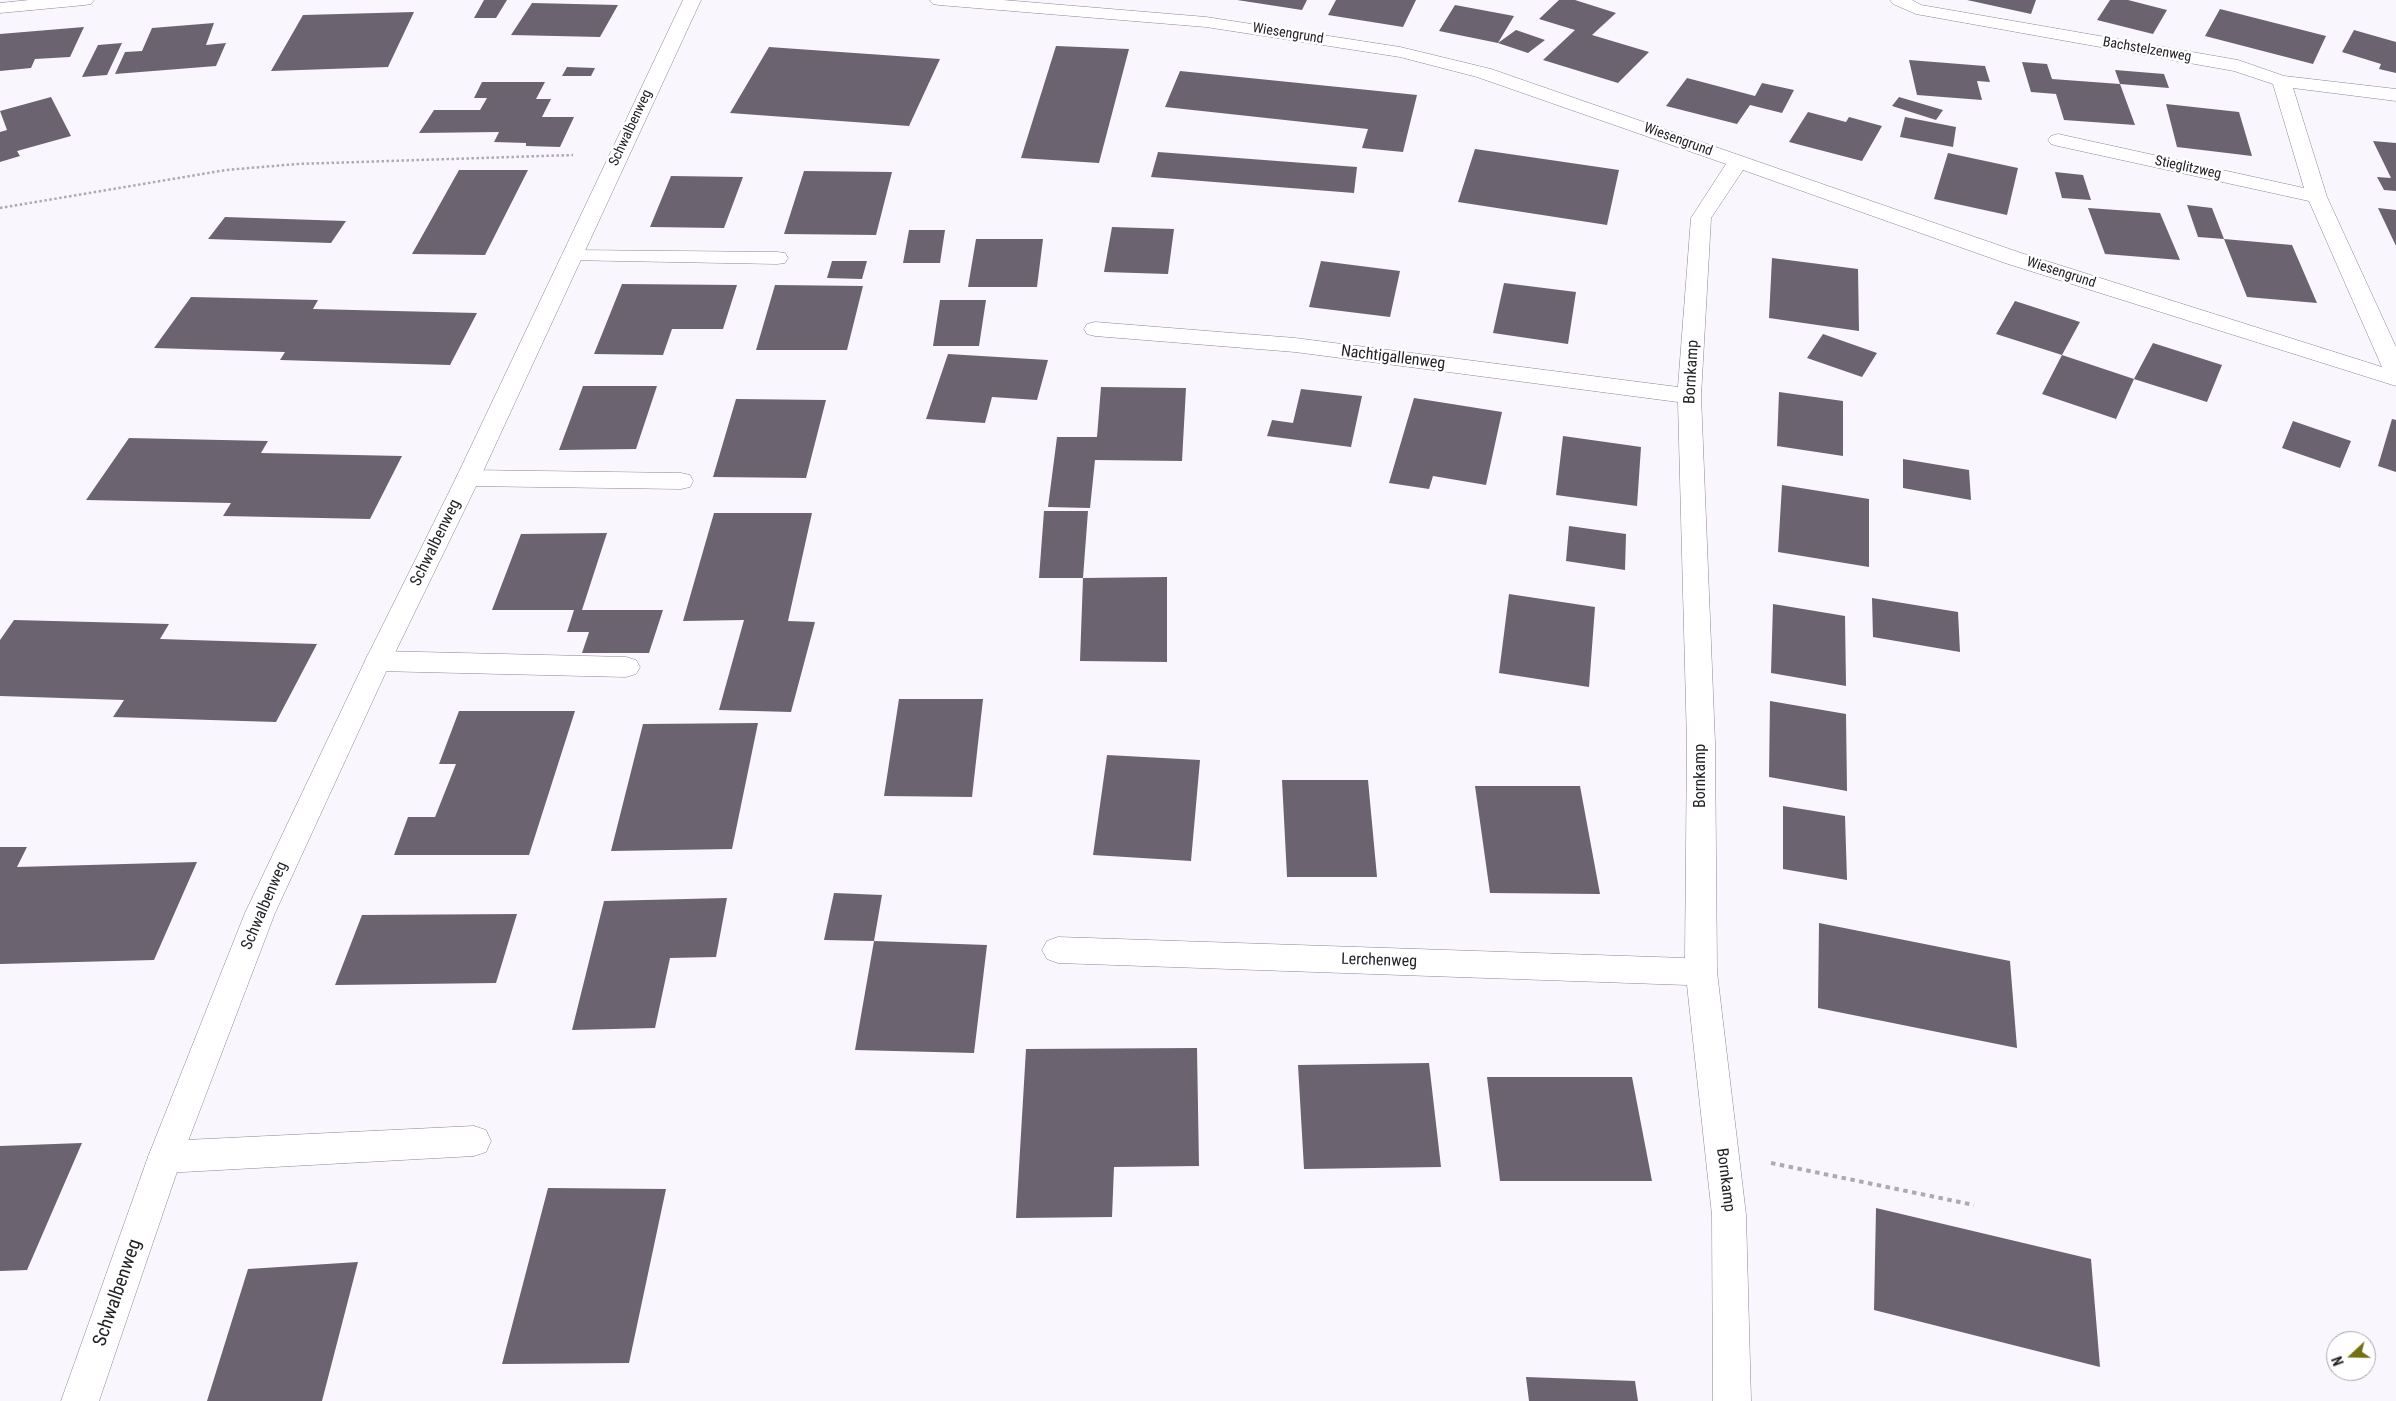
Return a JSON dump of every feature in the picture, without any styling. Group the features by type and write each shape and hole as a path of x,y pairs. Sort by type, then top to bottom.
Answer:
{"street":[{"path":"0,8 85,0"},
{"name":"Schwalbenweg","path":"80,1401 166,1157 260,913 378,661 468,478 692,0"},
{"name":"Wiesengrund","path":"939,0 1206,22 1400,52 1484,73 2013,258 2396,379"},
{"name":"Bachstelzenweg","path":"1899,0 1916,9 2238,66 2281,81 2396,95"},
{"path":"2281,81 2317,197 2396,372"},
{"name":"Stieglitzweg","path":"2058,140 2317,197"},
{"name":"Bornkamp","path":"1732,1401 1729,1215 1701,972 1701,744 1689,396 1701,218 1738,162"},
{"path":"572,256 776,258"},
{"name":"Nachtigallenweg","path":"1095,329 1295,345 1689,396"},
{"path":"468,478 681,481"},
{"path":"378,661 626,667"},
{"name":"Lerchenweg","path":"1058,950 1701,972"},
{"path":"166,1157 474,1141"}],"path":[{"path":"0,208 226,170 297,164 619,153"},
{"path":"1721,1153 1974,1205"}],"building":[{"path":"484,0 507,0 496,18 474,18"},
{"path":"1237,0 1307,0 1302,10"},
{"path":"1336,0 1416,0 1403,27 1328,15"},
{"path":"1559,0 1575,0 1616,13 1592,35 1649,52 1618,83 1543,60 1575,30 1539,19"},
{"path":"1967,0 2036,0 2031,14"},
{"path":"2110,0 2128,0 2167,10 2153,34 2097,20"},
{"path":"532,3 618,5 600,37 511,35"},
{"path":"1455,5 1514,16 1498,43 1439,31"},
{"path":"2220,9 2326,36 2313,64 2205,36"},
{"path":"414,12 388,67 271,71 303,15"},
{"path":"214,23 206,45 226,43 216,66 115,74 125,52 142,51 152,28"},
{"path":"84,27 70,57 35,59 31,68 0,71 0,34"},
{"path":"1516,30 1545,40 1528,53 1498,43"},
{"path":"2354,30 2396,42 2396,73 2379,69 2381,64 2342,52"},
{"path":"122,43 107,75 82,77 98,45"},
{"path":"1056,46 1129,49 1099,163 1021,158"},
{"path":"769,47 940,59 909,126 730,113"},
{"path":"1909,60 1985,66 1990,82 1977,81 1982,100 1917,95"},
{"path":"2022,62 2047,64 2052,79 2120,84 2135,125 2064,120 2056,94 2031,92"},
{"path":"567,67 595,68 591,76 562,76"},
{"path":"2115,70 2164,74 2169,88 2120,84"},
{"path":"1180,71 1417,95 1403,152 1362,148 1368,129 1165,107"},
{"path":"1687,78 1755,96 1762,83 1794,90 1782,113 1750,105 1737,124 1666,106"},
{"path":"482,82 545,82 536,99 551,99 542,117 574,117 560,147 526,146 526,143 494,142 499,132 419,133 434,110 480,110 487,98 474,98"},
{"path":"51,97 71,136 17,151 20,156 0,162 0,132 7,130 0,111"},
{"path":"1899,97 1943,110 1936,120 1892,106"},
{"path":"2166,104 2239,112 2252,156 2177,147"},
{"path":"1808,112 1846,122 1849,117 1882,126 1862,161 1789,142"},
{"path":"1905,117 1956,127 1953,147 1900,137"},
{"path":"2373,141 2396,143 2396,191 2384,190 2377,177 2391,178"},
{"path":"1475,149 1619,170 1607,225 1458,202"},
{"path":"1158,152 1357,167 1354,193 1151,177"},
{"path":"1948,153 2018,168 2007,215 1934,199"},
{"path":"459,170 528,170 485,255 412,254"},
{"path":"804,171 892,172 876,235 784,234"},
{"path":"2055,172 2083,175 2091,200 2062,198"},
{"path":"671,176 743,177 724,228 650,227"},
{"path":"2187,205 2212,208 2224,239 2198,237"},
{"path":"2088,208 2160,213 2180,260 2105,254"},
{"path":"2378,208 2396,210 2396,246"},
{"path":"225,217 346,221 331,243 208,239"},
{"path":"1112,227 1174,229 1168,274 1104,272"},
{"path":"909,230 945,230 940,263 903,263"},
{"path":"976,239 1043,239 1037,287 968,287"},
{"path":"2224,239 2292,245 2317,303 2247,297"},
{"path":"1772,258 1858,269 1859,331 1769,318"},
{"path":"832,261 867,261 862,279 827,278"},
{"path":"1321,261 1400,271 1390,317 1309,307"},
{"path":"1504,283 1576,292 1568,344 1493,333"},
{"path":"622,284 737,285 723,329 672,329 663,355 594,354"},
{"path":"775,285 863,286 847,350 756,350"},
{"path":"191,297 318,300 313,309 477,313 450,365 280,360 285,352 154,348"},
{"path":"940,300 986,300 979,346 933,346"},
{"path":"2015,301 2080,322 2062,355 1996,334"},
{"path":"1823,334 1877,353 1862,377 1807,358"},
{"path":"2153,343 2222,365 2207,402 2134,379"},
{"path":"948,354 1048,360 1037,400 992,397 985,423 926,419"},
{"path":"2062,355 2134,379 2116,419 2042,394"},
{"path":"583,386 657,386 636,449 559,450"},
{"path":"1101,387 1186,388 1182,461 1095,460 1090,508 1048,507 1057,437 1097,437"},
{"path":"1301,389 1362,396 1351,447 1267,436 1272,420 1293,423"},
{"path":"1779,392 1843,401 1843,456 1777,446"},
{"path":"1414,398 1502,412 1486,485 1433,476 1429,489 1389,483"},
{"path":"736,399 826,400 806,478 713,477"},
{"path":"2392,419 2396,420 2396,472 2378,466"},
{"path":"2293,421 2351,441 2340,468 2282,448"},
{"path":"1563,436 1641,447 1637,506 1556,495"},
{"path":"129,438 268,441 261,453 402,456 370,519 223,516 231,503 86,500"},
{"path":"1903,459 1969,470 1971,500 1903,488"},
{"path":"1782,485 1869,499 1869,567 1778,552"},
{"path":"1044,511 1088,511 1083,578 1039,578"},
{"path":"714,513 812,513 788,621 815,622 791,712 719,710 744,620 683,621"},
{"path":"1569,526 1626,534 1625,570 1566,561"},
{"path":"607,533 582,610 663,610 649,653 582,653 589,632 567,632 574,610 492,610 521,534"},
{"path":"1167,577 1167,662 1080,661 1083,578"},
{"path":"1509,594 1595,607 1589,687 1499,673"},
{"path":"1872,598 1958,612 1960,652 1873,637"},
{"path":"1773,604 1845,616 1846,686 1771,673"},
{"path":"14,620 169,624 160,639 317,644 276,722 113,717 124,700 0,696 0,640"},
{"path":"899,699 983,699 972,797 884,796"},
{"path":"1770,701 1846,714 1847,791 1769,777"},
{"path":"459,711 575,711 529,855 394,855 408,817 435,817 456,764 439,764"},
{"path":"758,723 732,849 611,851 643,724"},
{"path":"1107,755 1200,760 1191,861 1093,855"},
{"path":"1282,780 1368,780 1377,877 1287,877"},
{"path":"1475,786 1580,786 1600,894 1490,893"},
{"path":"1783,806 1845,816 1847,880 1783,869"},
{"path":"0,847 27,847 17,867 197,862 154,960 0,964"},
{"path":"834,893 882,895 874,941 824,940"},
{"path":"727,898 716,957 670,958 655,1028 572,1030 604,901"},
{"path":"517,914 496,983 335,985 362,915"},
{"path":"1819,923 2010,961 2017,1048 1818,1008"},
{"path":"874,941 987,945 974,1053 855,1050"},
{"path":"1197,1048 1199,1166 1114,1167 1112,1217 1016,1218 1026,1049"},
{"path":"1429,1063 1441,1167 1304,1169 1298,1065"},
{"path":"1487,1077 1632,1077 1652,1181 1500,1181"},
{"path":"82,1143 27,1270 0,1271 0,1146"},
{"path":"548,1188 666,1189 629,1363 502,1364"},
{"path":"1876,1208 2091,1259 2100,1367 1874,1310"},
{"path":"358,1262 322,1401 207,1401 248,1269"},
{"path":"1526,1377 1635,1381 1638,1401 1529,1401"}]}
